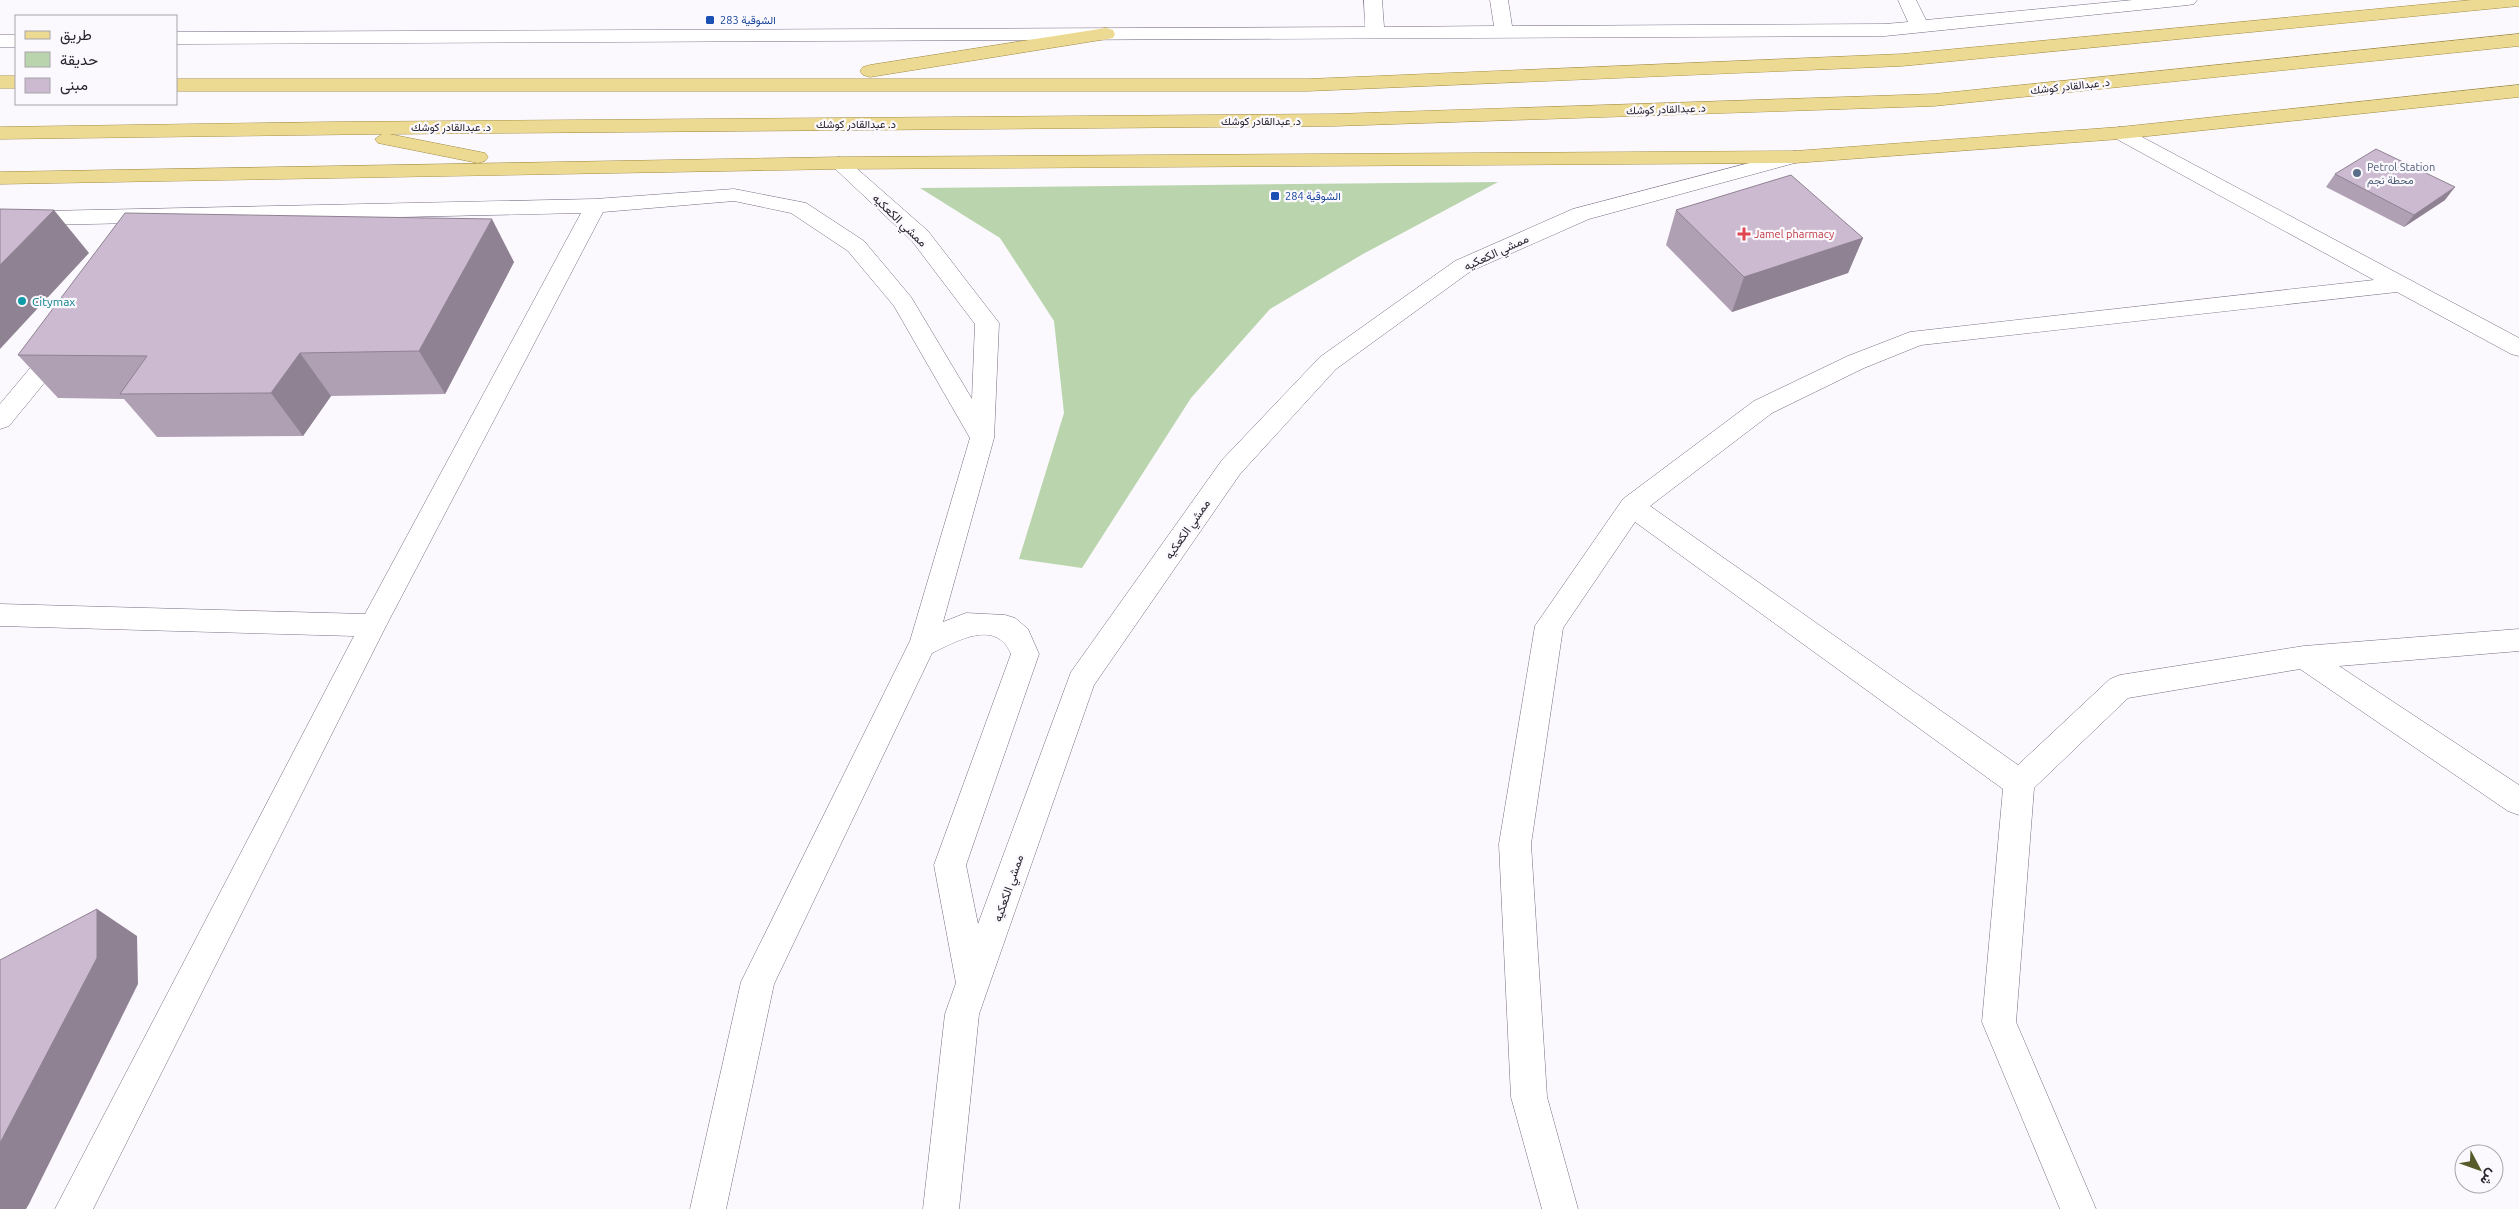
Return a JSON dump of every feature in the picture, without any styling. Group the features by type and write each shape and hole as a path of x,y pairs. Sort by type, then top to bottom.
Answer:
{"main road":[{"path":"178,85 1318,84 1902,60 2519,1"},
{"path":"2226,29 2260,66"},
{"path":"785,85 1106,34"},
{"name":"د. عبدالقادر كوشك","path":"0,133 330,128 1335,120 1934,100 2519,40"},
{"path":"0,82 15,82"},
{"path":"0,178 528,167 840,163 1795,157 2120,132 2519,91"},
{"path":"330,128 528,167"}],"street":[{"path":"1373,0 1375,33"},
{"path":"1498,0 1504,32"},
{"path":"1907,0 1920,27"},
{"path":"178,38 1885,30 2188,0"},
{"path":"0,41 15,41"},
{"path":"2120,132 2519,348"},
{"name":"ممشي الكعكيه","path":"941,1209 962,1014 1081,680 1231,467 1328,363 1463,266 1572,218 1795,157"},
{"name":"ممشي الكعكيه","path":"708,1209 758,982 922,645 982,438 986,323 920,236 840,163"},
{"path":"0,219 595,206 734,195 798,208 856,246 903,302 982,438"},
{"path":"73,1209 373,625 595,206"},
{"path":"153,238 172,215"},
{"path":"1560,1209 1530,1097 1515,844 1549,626 1632,506 1763,407 1856,362 1918,338 2400,284"},
{"path":"0,420 77,329"},
{"path":"1632,506 2019,784"},
{"path":"0,615 373,625"},
{"path":"922,645 966,624 1005,626 1018,637 1025,654 950,865 973,986"},
{"path":"2078,1209 1999,1022 2019,784 2120,687 2304,657 2519,640"},
{"path":"2304,657 2519,802"}],"green space":[{"path":"1498,182 1363,254 1270,309 1191,398 1082,568 1019,559 1064,413 1054,321 1000,238 920,188"}],"building":[{"path":"2376,149 2455,187 2414,215 2335,174"},
{"path":"1791,175 1863,238 1744,277 1676,210"},
{"path":"0,209 54,210 0,265"},
{"path":"125,213 492,219 419,351 300,353 271,393 120,394 147,356 18,355"},
{"path":"97,909 97,958 0,1143 0,960"}],"place":[{"name":"الشوقية 283","path":"710,20"},
{"name":"Petrol Station محطة نجم","path":"2357,173"},
{"name":"الشوقية 284","path":"1275,196"},
{"name":"Jamel pharmacy","path":"1744,234"},
{"name":"Citymax","path":"22,301"}]}
